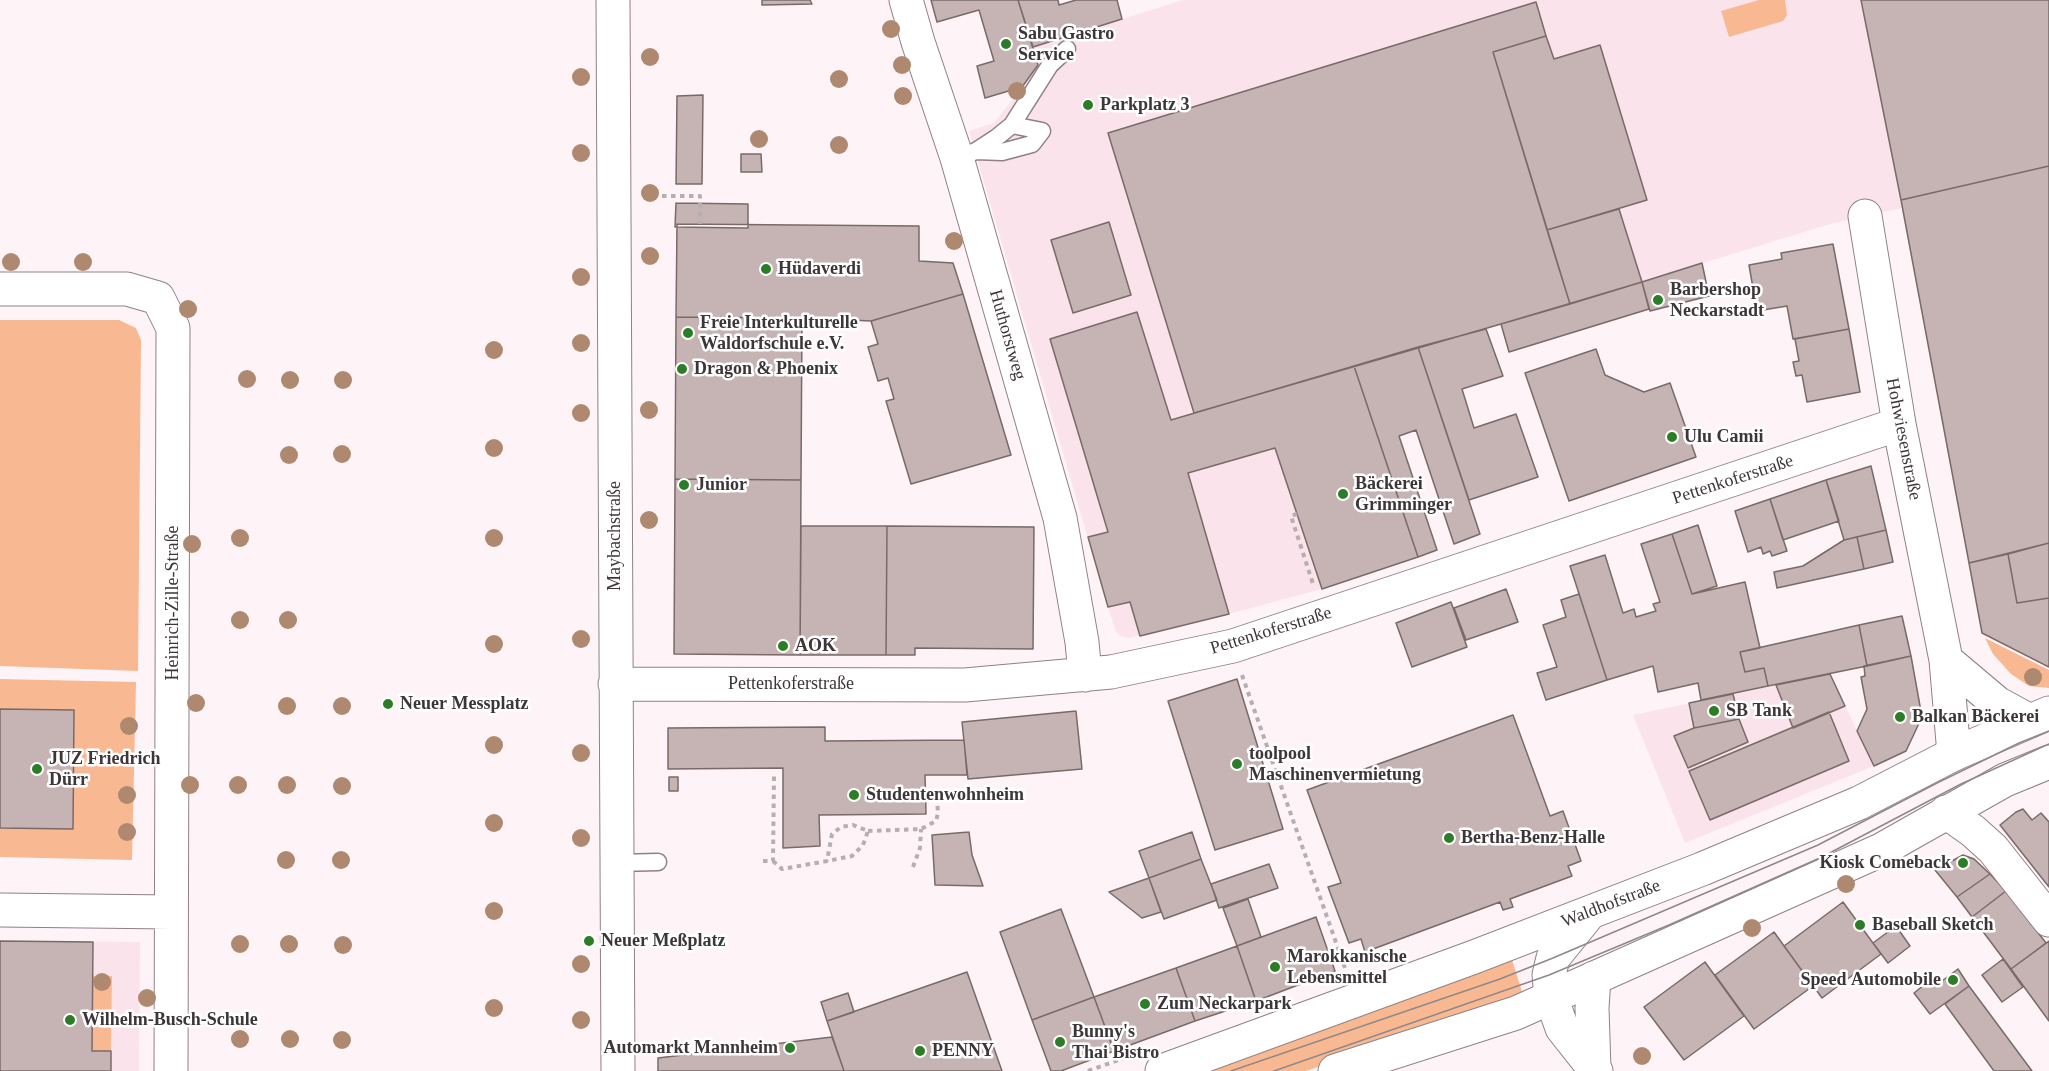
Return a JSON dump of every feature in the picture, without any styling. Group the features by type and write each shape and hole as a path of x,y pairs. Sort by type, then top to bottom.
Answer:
{"street":[{"name":"Maybachstraße","path":"613,0 618,1071"},
{"name":"Huthorstweg","path":"906,0 918,42 966,154 1060,518 1082,642 1085,675"},
{"name":"Hohwiesenstraße","path":"1865,216 1899,424 1946,660 1954,754"},
{"name":"Heinrich-Zille-Straße","path":"0,289 127,289 158,298 173,328 171,1071"},
{"name":"Pettenkoferstraße","path":"615,684 965,685 1111,672 1233,645 1899,424"},
{"path":"1946,660 1997,703 2039,717"},
{"name":"Waldhofstraße","path":"1162,1071 1474,957 1702,869 1859,803 1954,754 2039,717"},
{"path":"1335,1071 1516,1013 1551,998 1881,850 2005,780 2049,762"},
{"path":"1946,812 1973,831 1992,849 2049,920"},
{"path":"0,910 171,912"},
{"path":"1588,913 1553,958 1549,975 1551,998 1562,1028 1595,1070"},
{"path":"1594,978 1592,1008 1595,1070"}],"lane":[{"path":"966,154 996,138 1012,125 1050,65 1066,49"},
{"path":"966,154 1002,152 1032,144 1042,130 1012,125"},
{"path":"616,863 658,862"}],"path":[{"path":"671,196 700,196 700,224"},
{"path":"1297,514 1291,516 1316,590"},
{"path":"1233,645 1247,691 1343,960"},
{"path":"773,861 774,776"},
{"path":"828,861 832,834 841,827 853,825 868,831 921,829 936,821 937,799"},
{"path":"913,867 920,848 921,829"},
{"path":"763,861 773,861 782,869 852,856 863,845 868,831"}],"shaded area":[{"path":"1183,0 2049,0 2049,667 1982,633 1902,208 1830,224 1355,367 1418,557 1322,589 1229,614 1140,636 1128,638 1121,636 1116,632 1108,607 969,131 994,123 1022,87 1038,65 1033,47"},
{"path":"1759,0 1785,0 1787,15 1783,21 1729,37 1721,11"},
{"path":"0,320 119,320 136,328 141,340 138,671 0,666"},
{"path":"1985,638 2049,670 2049,688 2029,686 2011,674 1993,654"},
{"path":"1830,674 1874,766 1685,843 1633,715"},
{"path":"0,679 136,682 132,860 0,857"},
{"name":"Wilhelm-Busch-Schule","path":"0,941 140,942 139,1071 0,1071"},
{"path":"1509,950 1524,998 1499,1008 1306,1071 1191,1071"},
{"path":"92,976 112,976 111,1051 92,1051"}],"building":[{"path":"762,0 810,0 812,4 762,5"},
{"path":"931,0 1018,0 1038,65 1022,87 985,98 977,66 994,61 979,10 937,22"},
{"path":"1018,0 1058,0 1059,5 1076,0 1117,0 1122,19 1033,47"},
{"path":"1861,0 2049,0 2049,166 1901,200"},
{"path":"1536,2 1546,36 1493,52 1570,304 1194,413 1108,133"},
{"path":"1546,36 1554,59 1600,45 1647,200 1547,230 1493,52"},
{"path":"703,95 702,184 676,184 677,96"},
{"path":"741,154 761,154 762,172 741,172"},
{"path":"2049,166 2049,543 1969,563 1901,200"},
{"path":"676,203 748,204 748,228 675,227"},
{"path":"1619,209 1642,282 1570,304 1547,230"},
{"path":"1109,222 1131,295 1073,313 1051,240"},
{"path":"677,224 919,226 919,261 953,263 963,294 871,321 676,317"},
{"path":"1833,244 1849,329 1793,339 1787,306 1757,311 1749,265 1782,259 1781,253"},
{"path":"1702,263 1709,296 1650,311 1642,282"},
{"path":"1642,282 1649,309 1509,352 1501,324"},
{"path":"963,294 1011,455 911,484 886,401 894,399 888,378 878,381 868,347 878,344 871,321"},
{"name":"Bäckerei Grimminger","path":"1137,312 1171,420 1354,366 1418,557 1322,589 1275,448 1188,473 1229,614 1140,636 1130,602 1108,607 1088,537 1108,532 1050,339"},
{"path":"676,317 802,318 801,480 675,479"},
{"path":"1486,329 1503,376 1462,389 1474,428 1516,414 1538,477 1469,500 1418,347"},
{"path":"1849,329 1860,392 1807,402 1802,375 1796,376 1793,362 1799,361 1795,339"},
{"path":"1418,347 1480,534 1454,544 1416,430 1399,436 1437,550 1418,557 1354,366"},
{"path":"1596,349 1605,375 1644,392 1670,383 1696,457 1569,501 1525,373"},
{"path":"1871,466 1886,530 1844,540 1826,480"},
{"path":"675,479 801,480 800,655 674,654"},
{"path":"1826,480 1839,521 1783,540 1770,499"},
{"path":"1770,499 1787,551 1772,556 1770,551 1763,554 1761,547 1748,552 1735,511"},
{"path":"1698,525 1717,586 1692,594 1672,534"},
{"path":"801,526 887,526 886,655 800,655"},
{"path":"887,526 1034,527 1033,649 915,648 915,655 886,655"},
{"path":"1886,530 1893,562 1864,569 1857,537"},
{"path":"1672,534 1692,594 1745,582 1760,648 1740,652 1745,672 1764,668 1768,686 1701,700 1698,683 1658,692 1653,666 1607,680 1570,566 1605,555 1623,613 1634,609 1636,617 1656,611 1653,604 1660,602 1641,544"},
{"path":"1857,537 1864,569 1777,588 1774,572 1803,566 1844,540"},
{"path":"2049,543 2049,598 2017,603 2008,554"},
{"path":"2008,554 2017,603 2049,598 2049,667 1982,633 1969,563"},
{"path":"1506,589 1518,622 1466,640 1454,608"},
{"path":"1579,594 1607,680 1546,700 1537,673 1557,667 1543,625 1566,617 1561,600"},
{"path":"1451,602 1467,647 1412,667 1396,623"},
{"path":"1902,616 1911,656 1867,666 1859,625"},
{"path":"1859,625 1867,666 1768,686 1764,668 1745,672 1740,652"},
{"path":"1911,656 1922,717 1906,751 1874,766 1857,731 1867,709 1861,677 1865,676 1864,666"},
{"path":"1830,674 1845,706 1793,728 1776,685"},
{"path":"1237,679 1283,829 1215,850 1168,701"},
{"name":"SB Tank","path":"1733,694 1739,719 1694,728 1689,703"},
{"name":"JUZ Friedrich Dürr","path":"0,709 74,710 73,829 0,828"},
{"path":"1076,711 1082,769 968,779 962,722"},
{"path":"1829,712 1849,761 1710,820 1689,771"},
{"name":"Bertha-Benz-Halle","path":"1513,715 1550,816 1563,811 1581,861 1568,866 1572,876 1510,899 1513,907 1503,910 1500,902 1365,952 1361,939 1349,943 1328,887 1341,883 1307,790"},
{"name":"SB Tank","path":"1739,719 1748,742 1688,768 1674,736 1694,728"},
{"name":"Studentenwohnheim","path":"825,727 825,741 964,740 967,775 925,775 926,814 819,815 820,846 783,848 783,768 668,769 668,728"},
{"path":"669,777 678,777 678,791 669,791"},
{"path":"2023,809 2032,820 2041,813 2049,822 2049,887 2000,825"},
{"path":"969,832 972,855 983,886 935,885 932,835"},
{"path":"1192,832 1201,859 1149,878 1139,851"},
{"path":"1963,855 1974,859 1990,874 1957,897 1935,870"},
{"path":"1201,859 1217,900 1164,919 1149,878"},
{"path":"1269,864 1278,888 1219,908 1211,884"},
{"path":"1990,874 2006,891 1972,917 1957,897"},
{"path":"1149,878 1161,912 1142,918 1109,892"},
{"path":"2006,891 2046,943 2011,969 1972,917"},
{"path":"1248,899 1261,937 1237,946 1223,908"},
{"path":"1843,902 1881,954 1822,998 1784,946"},
{"path":"1061,909 1094,997 1032,1020 1000,932"},
{"path":"1316,917 1335,971 1256,1001 1237,946"},
{"path":"1896,926 1910,946 1888,963 1873,943"},
{"path":"1774,932 1813,986 1754,1029 1715,975"},
{"name":"Wilhelm-Busch-Schule","path":"0,941 93,942 92,1051 111,1051 111,1071 0,1071"},
{"path":"2049,941 2049,1021 2011,969"},
{"path":"1237,946 1256,1001 1195,1021 1176,968"},
{"path":"2003,959 2023,987 2002,1002 1982,975"},
{"path":"1705,962 1744,1016 1684,1060 1644,1007"},
{"path":"1176,968 1195,1021 1114,1051 1094,997"},
{"path":"1958,969 1969,986 1930,1014 1914,993 1929,981 1934,987"},
{"path":"967,972 1002,1071 844,1071 827,1021"},
{"path":"1969,986 2032,1071 1994,1071 1945,1004"},
{"path":"848,993 854,1012 827,1021 821,1002"},
{"path":"1094,997 1114,1051 1061,1071 1051,1071 1032,1020"},
{"name":"Automarkt Mannheim","path":"832,1037 844,1071 658,1071 658,1058"}],"tram line":[{"path":"1231,1071 1500,979 1553,958 1818,845 1937,783 2049,731"},
{"path":"1274,1071 1549,975 1669,925 1822,857 1961,784 2049,744"}],"place":[{"name":"Sabu Gastro Service","path":"1006,44"},
{"name":"Parkplatz 3","path":"1088,105"},
{"name":"Hüdaverdi","path":"766,269"},
{"name":"Barbershop Neckarstadt","path":"1658,300"},
{"name":"Freie Interkulturelle Waldorfschule e.V.","path":"688,333"},
{"name":"Dragon & Phoenix","path":"682,369"},
{"name":"Ulu Camii","path":"1672,437"},
{"name":"Junior","path":"684,485"},
{"name":"Bäckerei Grimminger","path":"1343,494"},
{"name":"AOK","path":"783,646"},
{"name":"Neuer Messplatz","path":"388,704"},
{"name":"SB Tank","path":"1714,711"},
{"name":"Balkan Bäckerei","path":"1900,717"},
{"name":"toolpool Maschinenvermietung","path":"1237,764"},
{"name":"JUZ Friedrich Dürr","path":"37,769"},
{"name":"Studentenwohnheim","path":"854,795"},
{"name":"Bertha-Benz-Halle","path":"1449,838"},
{"name":"Kiosk Comeback","path":"1963,863"},
{"name":"Baseball Sketch","path":"1860,925"},
{"name":"Neuer Meßplatz","path":"589,941"},
{"name":"Marokkanische Lebensmittel","path":"1275,967"},
{"name":"Speed Automobile","path":"1953,980"},
{"name":"Zum Neckarpark","path":"1145,1004"},
{"name":"Wilhelm-Busch-Schule","path":"70,1020"},
{"name":"Bunny's Thai Bistro","path":"1060,1042"},
{"name":"Automarkt Mannheim","path":"790,1048"},
{"name":"PENNY","path":"920,1051"}]}
